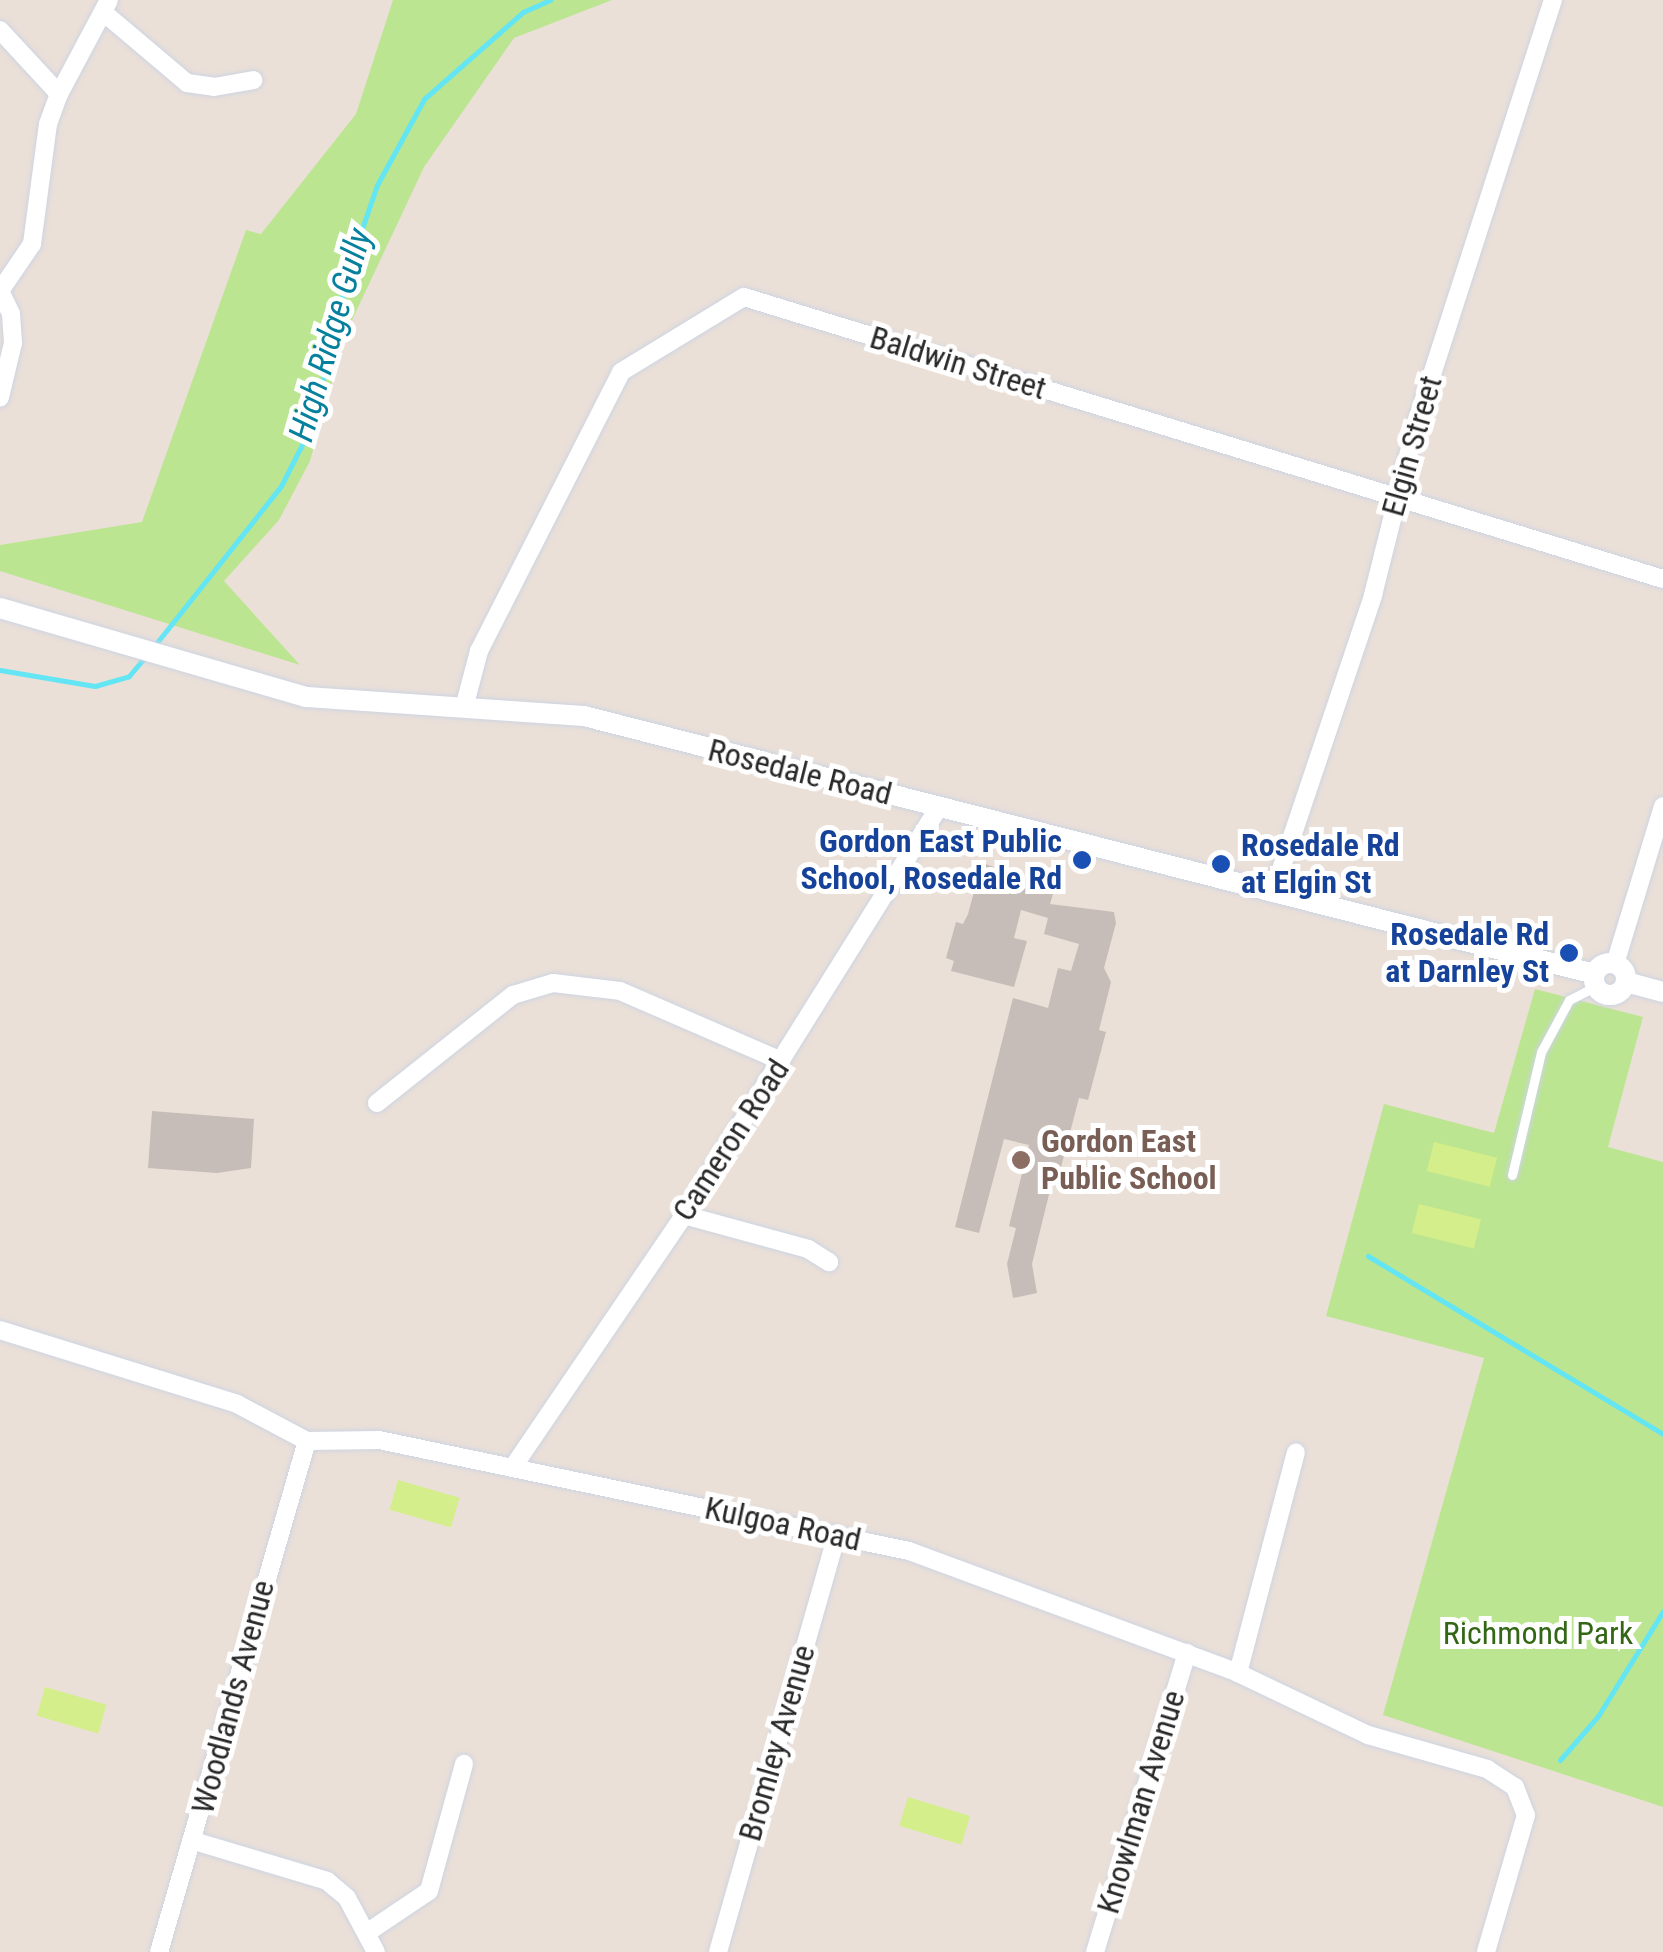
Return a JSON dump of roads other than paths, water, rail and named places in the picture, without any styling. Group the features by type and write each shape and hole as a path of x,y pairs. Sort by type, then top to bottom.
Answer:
{"street":[{"name":"Elgin Street","path":"1273,894 1372,595 1397,498 1553,0"},
{"path":"0,397 13,343 11,314 0,291 32,244 59,94 106,6 187,83 214,87 253,80"},
{"path":"0,30 59,94"},
{"name":"Baldwin Street","path":"464,704 478,652 621,372 744,297 1663,579"},
{"name":"Rosedale Road","path":"0,608 122,648 306,696 464,704 584,716 1596,980"},
{"path":"1596,980 1612,994 1663,806"},
{"name":"Cameron Road","path":"513,1468 684,1215 940,807"},
{"path":"1620,973 1663,992"},
{"path":"378,1103 513,995 554,982 620,991 782,1061"},
{"path":"684,1215 808,1249 830,1262"},
{"name":"Kulgoa Road","path":"0,1330 238,1404 306,1441 380,1440 909,1551 1238,1673 1368,1735 1487,1769 1516,1787 1526,1816 1486,1952"},
{"name":"Woodlands Avenue","path":"160,1952 306,1441"},
{"path":"1238,1673 1296,1452"},
{"name":"Bromley Avenue","path":"718,1952 836,1535"},
{"name":"Knowlman Avenue","path":"1094,1952 1187,1653"},
{"path":"368,1932 429,1891 464,1764"},
{"path":"194,1842 326,1881 368,1932 376,1952"}],"lane":[{"path":"1512,1175 1541,1052 1569,1000 1596,980"}],"waterway":[{"name":"High Ridge Gully","path":"155,645 281,486 313,423 349,266 377,185 424,99 523,12 550,0"},
{"name":"High Ridge Gully","path":"0,670 95,686 129,676 145,657"},
{"path":"1368,1256 1663,1434"},
{"path":"1560,1760 1598,1716 1663,1611"}],"place":[{"name":"Gordon East Public School, Rosedale Rd","path":"1082,860"},
{"name":"Rosedale Rd at Elgin St","path":"1221,864"},
{"name":"Rosedale Rd at Darnley St","path":"1569,953"},
{"name":"Gordon East Public School","path":"1021,1160"}],"park label":[{"name":"Richmond Park","path":"1538,1633"}]}
